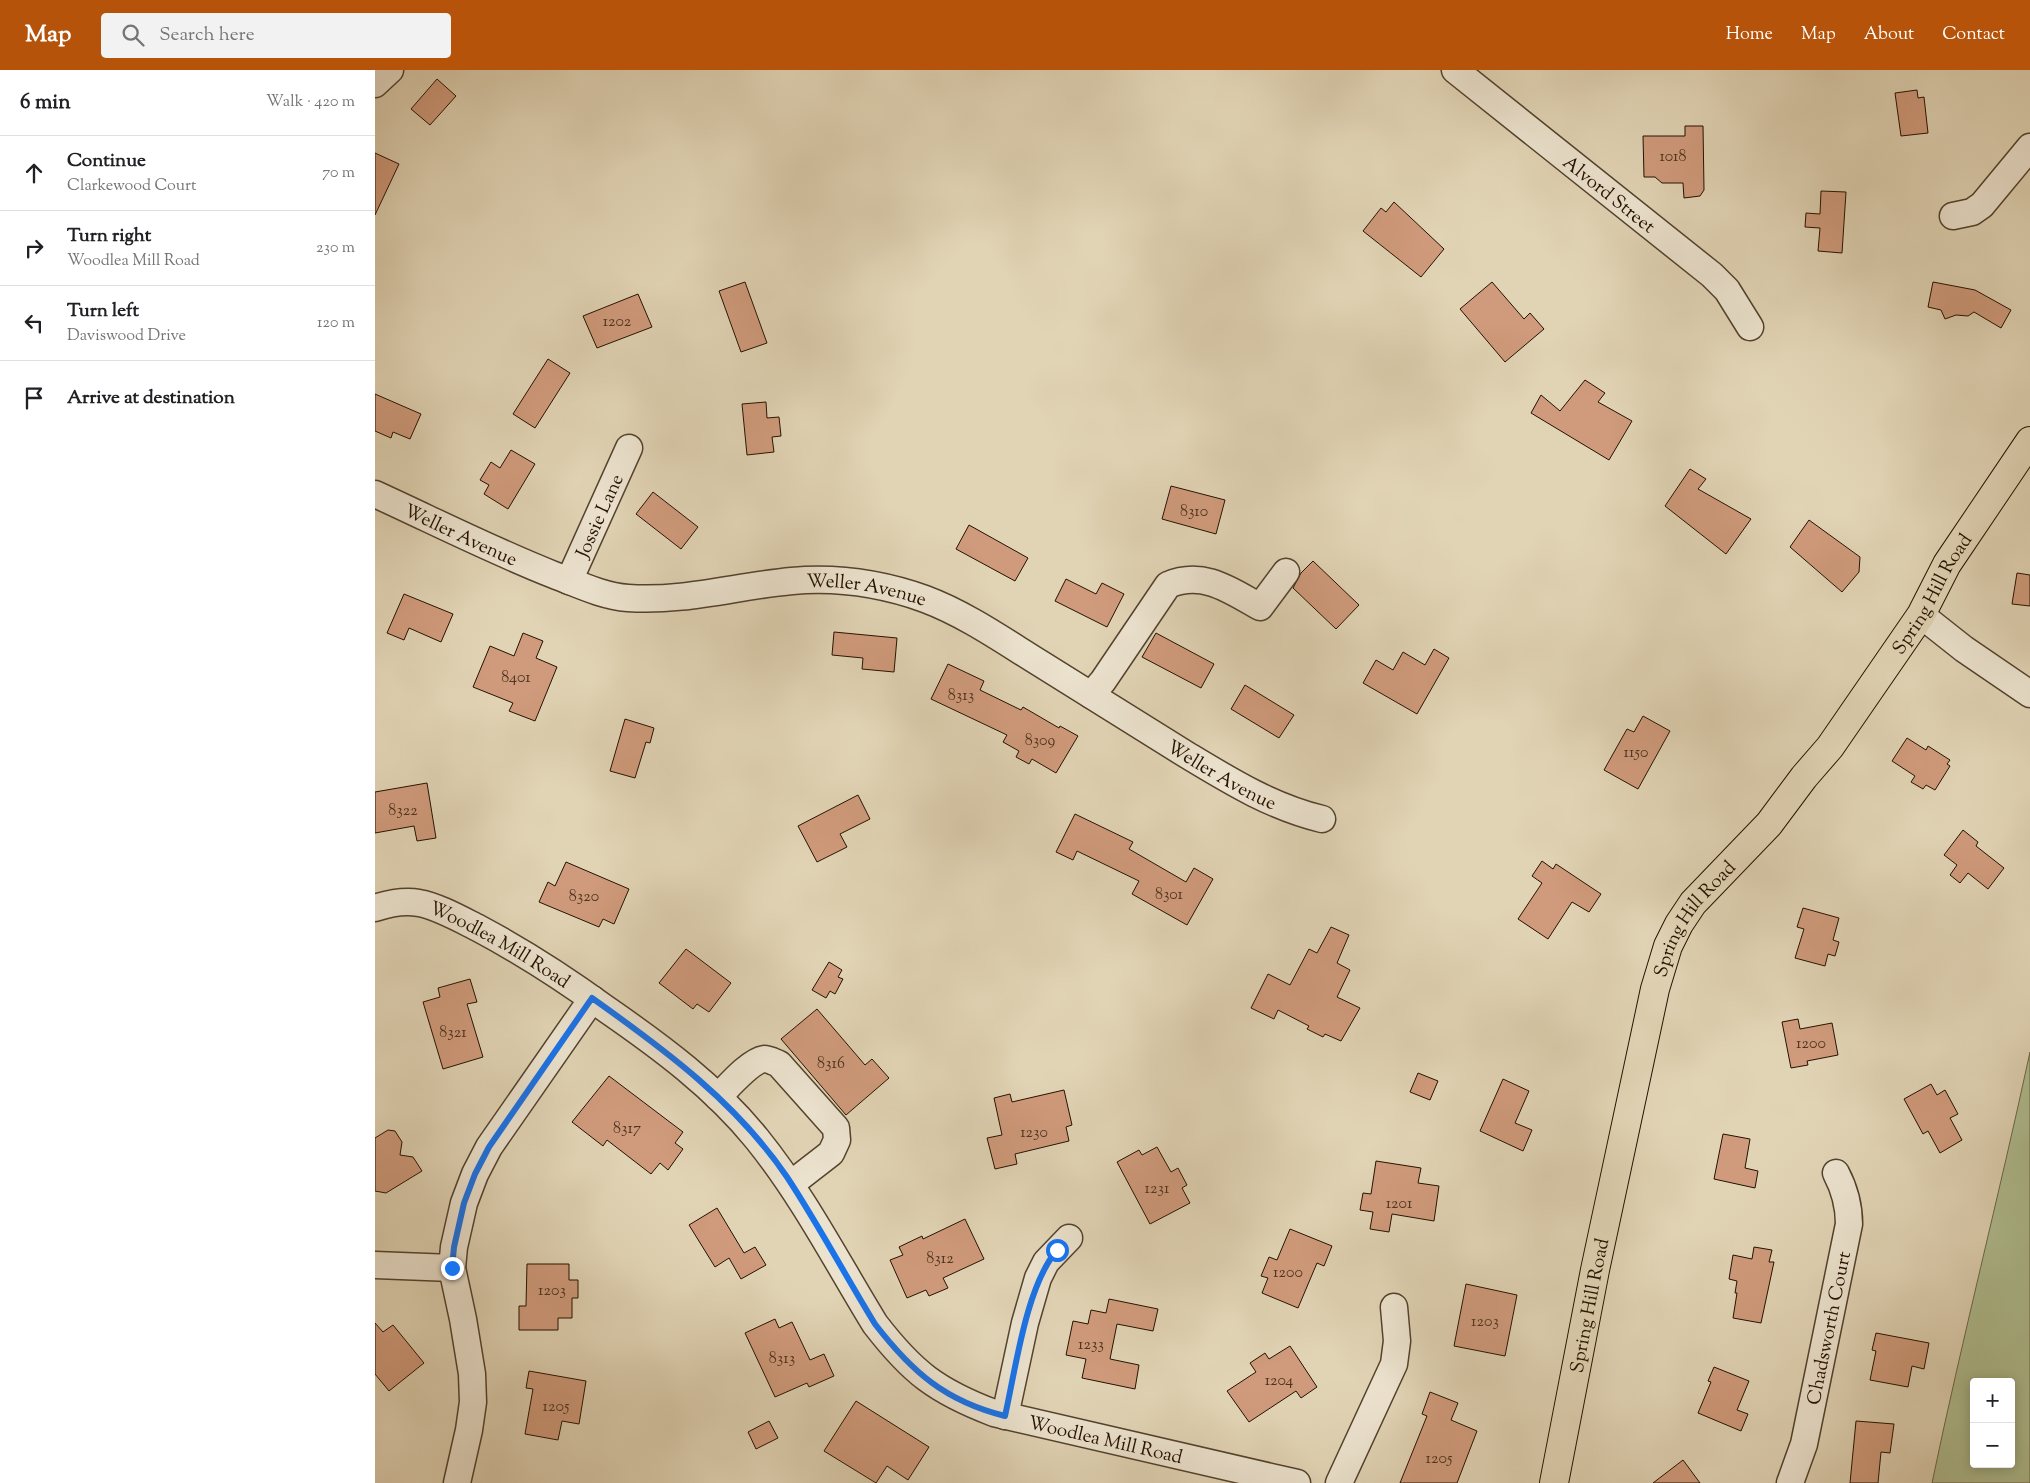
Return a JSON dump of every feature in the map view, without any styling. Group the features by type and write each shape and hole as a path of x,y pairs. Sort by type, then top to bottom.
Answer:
{"main road":[{"name":"Spring Hill Road","path":"1553,1483 1655,989 1668,946 1679,924 1693,903 1769,824 1804,777 1830,747 1921,614 1947,564 2030,441"}],"street":[{"path":"375,84 390,70"},
{"name":"Alvord Street","path":"1455,70 1712,275 1727,290 1750,327"},
{"path":"1953,216 1972,212 1983,205 2030,147"},
{"name":"Jossie Lane","path":"569,581 629,448"},
{"name":"Weller Avenue","path":"375,494 530,566 599,592 624,598 652,600 710,594 792,581 856,582 893,589 953,612 983,628 1211,769 1273,804 1299,814 1321,819"},
{"path":"1091,695 1103,681 1168,585 1181,579 1202,580 1219,584 1259,607 1286,572"},
{"path":"1921,614 1964,649 2030,694"},
{"name":"Woodlea Mill Road","path":"375,908 391,902 422,903 508,944 592,998 655,1043 687,1069 756,1137 791,1184 875,1324 891,1345 915,1370 940,1388 964,1401 1005,1416 1297,1483"},
{"path":"457,1483 469,1430 473,1402 472,1374 452,1268 454,1247 464,1203 475,1174 489,1147 592,998"},
{"path":"717,1097 753,1065 763,1059 771,1060 779,1064 836,1128 837,1140 831,1153 791,1184"},
{"name":"Chadsworth Court","path":"1790,1483 1803,1444 1849,1224 1849,1204 1837,1174"},
{"path":"1005,1416 1025,1324 1039,1278 1046,1262 1069,1238"},
{"path":"375,1265 452,1268"},
{"path":"1339,1483 1394,1364 1397,1341 1394,1307"}],"green space":[{"path":"2030,1052 2030,1483 1932,1483"}],"building":[{"path":"437,79 456,96 430,125 411,109"},
{"path":"1917,90 1918,98 1924,97 1928,133 1901,136 1895,93"},
{"path":"1685,126 1703,126 1704,190 1700,196 1684,198 1683,183 1662,183 1655,177 1644,177 1643,136 1685,136"},
{"path":"375,153 399,164 375,215"},
{"path":"1821,191 1846,192 1842,253 1818,251 1820,228 1805,227 1806,213 1820,214"},
{"path":"1394,202 1444,249 1421,277 1363,231 1381,208 1386,212"},
{"path":"745,282 767,343 741,352 719,291"},
{"path":"1492,282 1524,319 1530,313 1544,329 1505,362 1460,309"},
{"path":"1933,282 1975,290 2011,310 2001,328 1974,312 1968,316 1956,315 1945,319 1941,310 1928,307"},
{"path":"638,294 652,327 597,348 583,316"},
{"path":"548,359 570,373 535,428 513,414"},
{"path":"1585,380 1605,393 1598,402 1632,421 1609,460 1531,413 1541,395 1560,411"},
{"path":"375,394 421,414 410,439 393,432 391,438 375,431"},
{"path":"766,402 767,418 779,417 781,436 772,437 774,452 747,455 742,404"},
{"path":"511,450 535,464 508,509 484,494 489,485 480,480 491,462 500,468"},
{"path":"1690,469 1706,479 1698,489 1751,519 1726,554 1665,506"},
{"path":"1171,486 1225,500 1216,534 1162,519"},
{"path":"653,492 698,527 681,549 636,514"},
{"path":"1809,520 1860,557 1859,572 1842,592 1790,547"},
{"path":"969,525 1028,558 1015,581 956,549"},
{"path":"1313,561 1359,605 1336,629 1293,588 1301,573"},
{"path":"2017,573 2030,575 2030,606 2012,604"},
{"path":"1066,579 1096,594 1102,583 1124,594 1107,627 1055,601"},
{"path":"404,594 453,614 441,642 409,628 404,640 387,633"},
{"path":"834,632 897,638 894,672 862,669 863,658 832,655"},
{"path":"523,633 543,641 536,658 557,667 535,721 509,711 513,703 473,687 490,646 514,656"},
{"path":"1156,633 1214,664 1201,688 1142,657"},
{"path":"1434,649 1449,658 1417,714 1363,683 1376,660 1393,670 1403,652 1425,665"},
{"path":"948,664 984,681 980,690 1021,710 1023,707 1059,728 1060,726 1078,736 1056,773 1032,759 1029,764 1016,757 1019,751 1003,742 1007,735 931,699"},
{"path":"1245,685 1294,715 1279,738 1231,709"},
{"path":"1643,716 1670,731 1638,789 1604,770 1627,729 1634,732"},
{"path":"625,719 654,728 650,743 646,742 635,778 610,771"},
{"path":"1907,738 1926,750 1928,746 1950,760 1947,764 1950,766 1935,790 1926,785 1923,789 1911,782 1915,776 1892,761"},
{"path":"427,783 436,838 417,841 414,826 375,833 375,792"},
{"path":"858,795 870,819 840,834 847,847 817,862 798,826"},
{"path":"1075,814 1133,842 1129,849 1186,882 1194,868 1213,879 1187,925 1132,894 1139,881 1077,851 1073,860 1056,852"},
{"path":"1963,830 1978,842 1976,846 2004,868 1988,889 1968,873 1960,883 1950,875 1957,865 1944,855"},
{"path":"1542,861 1553,869 1556,864 1601,894 1589,912 1572,902 1548,939 1518,919 1542,883 1532,876"},
{"path":"566,862 629,889 614,924 603,919 599,927 539,902 548,882 555,886"},
{"path":"1803,908 1839,918 1833,940 1839,942 1835,956 1828,954 1825,966 1795,958 1804,929 1797,927"},
{"path":"1331,927 1349,935 1337,963 1350,970 1337,997 1360,1008 1341,1041 1325,1034 1323,1037 1307,1029 1309,1026 1278,1010 1274,1019 1251,1008 1268,974 1290,985 1309,949 1317,953"},
{"path":"686,949 731,983 709,1012 697,1004 693,1009 659,983"},
{"path":"829,962 842,970 838,977 843,979 835,994 830,991 826,998 812,990"},
{"path":"470,979 477,1002 467,1004 483,1057 443,1069 423,1002 440,997 438,988"},
{"path":"817,1009 865,1065 872,1059 889,1078 846,1115 781,1039"},
{"path":"1798,1019 1800,1029 1832,1023 1838,1055 1807,1061 1808,1065 1791,1068 1782,1022"},
{"path":"1418,1073 1438,1081 1430,1100 1410,1092"},
{"path":"609,1076 683,1132 675,1143 683,1149 668,1170 660,1163 651,1174 607,1140 603,1146 572,1122"},
{"path":"1503,1079 1529,1091 1515,1123 1532,1130 1523,1151 1480,1131"},
{"path":"1931,1084 1937,1095 1945,1090 1958,1114 1950,1118 1962,1140 1940,1153 1928,1131 1923,1134 1904,1099"},
{"path":"1064,1090 1072,1125 1066,1127 1069,1141 1015,1154 1017,1164 995,1169 987,1138 1002,1135 994,1098 1010,1094 1012,1102"},
{"path":"388,1130 395,1131 402,1142 400,1155 413,1157 422,1171 386,1193 375,1191 375,1138"},
{"path":"1723,1134 1750,1139 1745,1168 1758,1171 1755,1188 1714,1179"},
{"path":"1157,1147 1171,1172 1178,1168 1187,1185 1182,1188 1190,1203 1150,1224 1117,1162 1139,1150 1142,1155"},
{"path":"1376,1161 1421,1168 1418,1183 1439,1186 1434,1221 1392,1214 1389,1232 1370,1229 1373,1212 1360,1210 1363,1193 1371,1194"},
{"path":"717,1208 744,1253 755,1247 766,1265 741,1279 729,1258 715,1267 689,1225"},
{"path":"965,1219 984,1259 943,1278 948,1288 929,1296 926,1290 907,1298 890,1260 903,1255 899,1247 922,1236 923,1239"},
{"path":"1290,1229 1332,1246 1324,1266 1317,1263 1298,1308 1262,1293 1268,1278 1261,1276 1269,1257 1277,1260"},
{"path":"1754,1247 1772,1250 1769,1262 1774,1262 1761,1323 1733,1318 1737,1281 1729,1279 1733,1255 1752,1259"},
{"path":"527,1264 569,1264 569,1280 578,1280 578,1298 572,1298 572,1318 558,1318 558,1330 519,1330 519,1306 526,1306"},
{"path":"1466,1284 1517,1295 1505,1356 1454,1346"},
{"path":"1109,1299 1158,1309 1153,1331 1117,1324 1110,1359 1139,1365 1135,1389 1082,1378 1086,1359 1066,1355 1073,1321 1088,1324 1091,1310 1106,1313"},
{"path":"775,1319 779,1328 792,1322 810,1360 824,1354 834,1376 809,1387 807,1383 775,1397 745,1333"},
{"path":"375,1323 383,1332 393,1325 424,1363 389,1391 375,1374"},
{"path":"1876,1333 1929,1343 1924,1369 1912,1366 1908,1387 1870,1380 1876,1351 1872,1350"},
{"path":"1290,1346 1317,1387 1301,1398 1296,1391 1249,1422 1227,1391 1256,1372 1250,1363 1265,1353 1269,1359"},
{"path":"1714,1367 1749,1381 1737,1410 1748,1414 1741,1431 1698,1413 1711,1382 1708,1381"},
{"path":"529,1371 586,1381 579,1424 562,1421 558,1440 525,1434 533,1389 526,1388"},
{"path":"1430,1392 1458,1403 1451,1420 1477,1431 1457,1483 1400,1483 1427,1416 1422,1414"},
{"path":"856,1401 929,1447 908,1480 887,1466 876,1483 824,1451"},
{"path":"769,1421 778,1438 756,1449 748,1432"},
{"path":"1856,1421 1894,1424 1890,1453 1881,1452 1878,1483 1850,1483"},
{"path":"1683,1460 1700,1483 1653,1483"}],"route":[{"path":"452,1268 454,1247 464,1203 475,1174 489,1147 592,998 687,1069 756,1137 786,1176 875,1324 891,1345 915,1370 940,1388 964,1401 1005,1416 1025,1324 1039,1278 1046,1262 1057,1250"}]}
